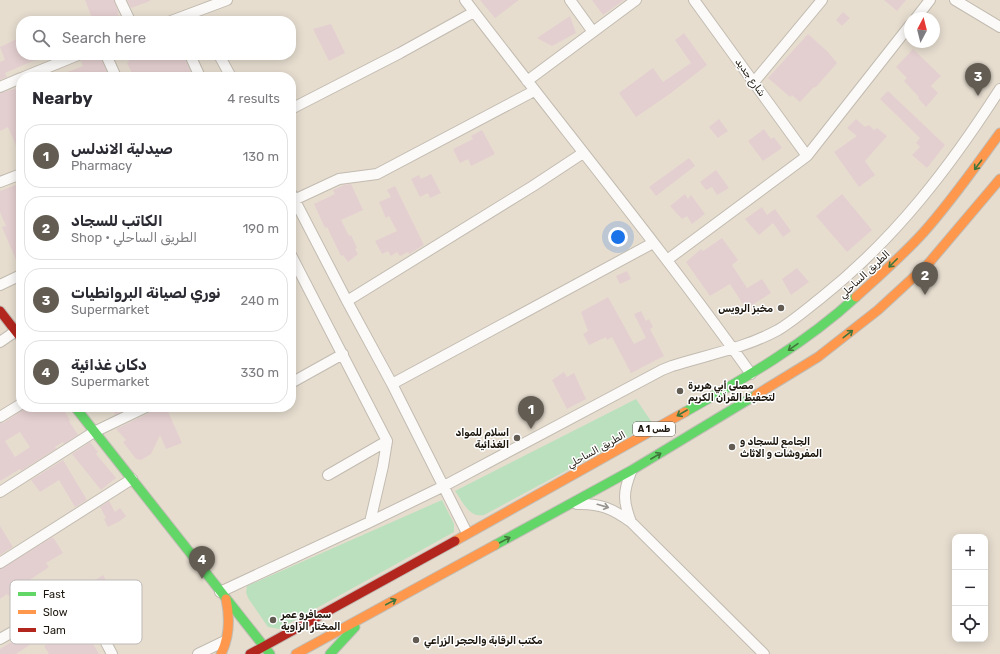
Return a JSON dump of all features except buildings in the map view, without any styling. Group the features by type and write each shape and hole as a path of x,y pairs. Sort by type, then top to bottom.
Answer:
{"main road":[{"name":"الطريق الساحلي","path":"250,654 267,650 467,533 611,454 751,374 816,331 852,302 923,233 954,197 985,156 1000,133"},
{"name":"A 1 طس","path":"296,654 632,470 720,418 818,357 878,310 928,264 1000,179"},
{"path":"0,311 16,331"},
{"path":"79,412 267,650"},
{"path":"221,654 227,640 230,620 223,596"},
{"path":"330,654 368,614"}],"street":[{"path":"120,0 128,16"},
{"path":"199,16 227,0"},
{"path":"465,0 652,243 667,260 751,374"},
{"path":"570,0 594,32"},
{"path":"527,81 636,0"},
{"name":"شارع جديد","path":"694,0 807,156"},
{"path":"754,82 822,0"},
{"path":"921,12 930,0"},
{"path":"955,0 1000,26"},
{"path":"296,106 400,53 474,12"},
{"path":"667,260 807,156 904,33"},
{"path":"36,72 66,60"},
{"path":"108,60 114,72"},
{"path":"192,60 198,72"},
{"path":"222,60 228,72"},
{"path":"0,87 16,80"},
{"path":"223,596 444,486 662,370 732,348 772,332 795,318 843,280 872,254 916,206 946,168 1000,89"},
{"path":"296,196 339,179 377,174 534,90"},
{"path":"347,301 533,186 583,153"},
{"path":"0,182 16,176"},
{"path":"296,203 392,384 467,533"},
{"path":"392,384 652,243"},
{"path":"296,272 343,354 387,440 383,466 370,522"},
{"path":"0,285 16,277"},
{"path":"0,342 16,335"},
{"path":"296,380 343,354"},
{"path":"0,417 16,407"},
{"path":"0,492 94,432 136,412"},
{"path":"328,475 387,440"},
{"path":"631,522 624,494 632,470"},
{"path":"0,563 132,479"},
{"path":"570,504 596,504 607,507 631,522 764,654"},
{"path":"0,639 10,633"},
{"path":"198,654 227,640"},
{"path":"107,644 112,654"}],"green space":[{"path":"636,399 653,424 484,515 470,512 455,491"},
{"path":"442,500 454,524 454,532 279,629 268,627 248,598 246,592 247,586"}],"traffic: fast":[{"path":"685,412 752,373 795,345 856,297"},
{"path":"495,545 632,470 756,395"},
{"path":"79,412 270,654"},
{"path":"330,654 355,627"}],"traffic: slow":[{"path":"856,297 899,258 923,233 953,197 1000,133"},
{"path":"756,395 818,357 878,310 928,264 1000,179"},
{"path":"455,541 685,412"},
{"path":"296,654 495,545"},
{"path":"221,654 228,634 226,599"}],"traffic: jam":[{"path":"0,311 16,332"},
{"path":"250,654 455,541"}],"place":[{"name":"نوري لصيانة البروانطيات","path":"978,96"},
{"name":"الكاتب للسجاد","path":"925,295"},
{"name":"مخبز الرويس","path":"781,308"},
{"name":"مصلى أبي هريرة لتحفيظ القرآن الكريم","path":"680,391"},
{"name":"صيدلية الاندلس","path":"531,429"},
{"name":"اسلام للمواد الغذائية","path":"517,438"},
{"name":"الجامع للسجاد و المفروشات و الاثاث","path":"732,447"},
{"name":"دكان غذائية","path":"202,579"},
{"name":"سمافرو عمر المختار الزاوية","path":"273,620"},
{"name":"مكتب الرقابة والحجر الزراعي","path":"416,640"}]}
